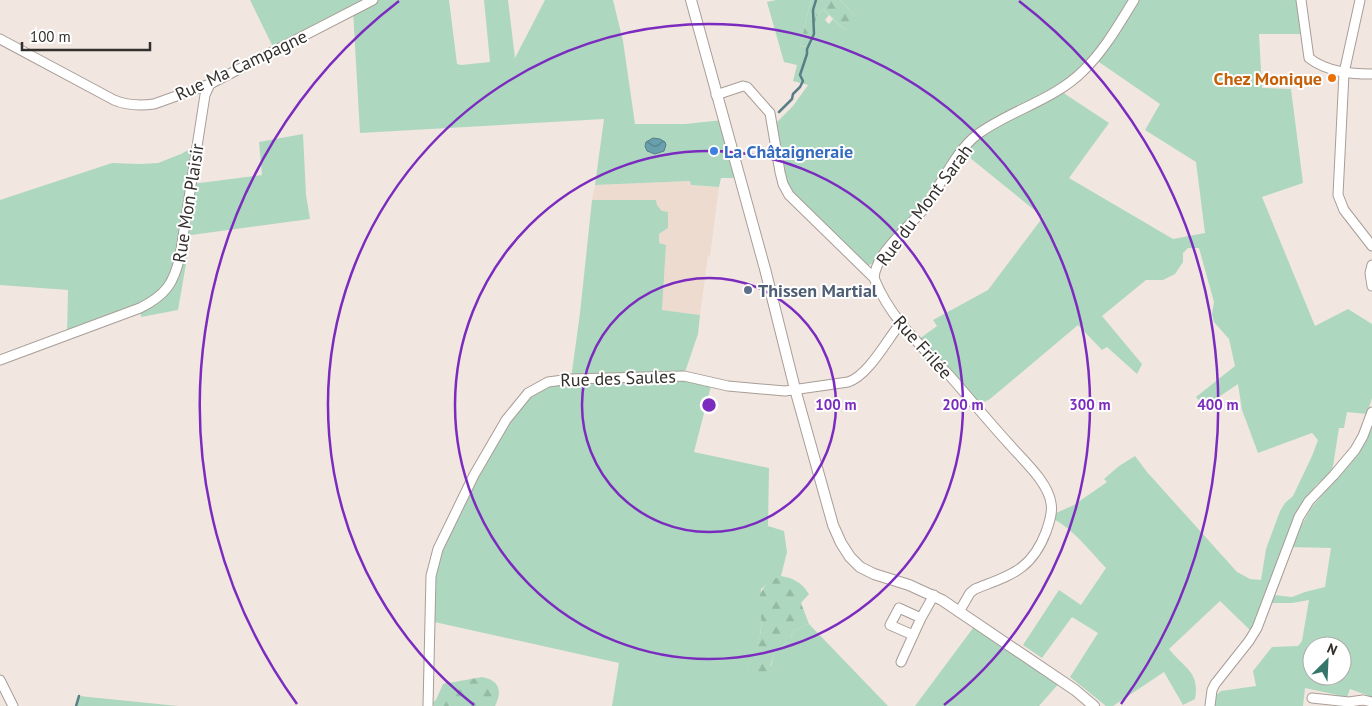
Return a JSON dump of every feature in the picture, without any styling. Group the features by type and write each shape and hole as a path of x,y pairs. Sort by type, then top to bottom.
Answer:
{"street":[{"name":"Rue Ma Campagne","path":"0,39 114,100 132,106 154,104 210,84 372,0"},
{"path":"690,0 765,269 795,389 833,525 841,543 854,562 865,570 934,595 1075,690 1094,706"},
{"name":"Rue du Mont Sarah","path":"874,278 876,267 882,255 923,209 969,143 989,127 1053,93 1083,71 1134,0"},
{"path":"1301,0 1309,58 1315,63 1344,73 1372,74"},
{"path":"1360,0 1344,73 1338,195 1339,203 1372,246"},
{"name":"Rue Mon Plaisir","path":"0,360 140,308 154,300 170,285 177,270 180,256 206,94 210,84"},
{"name":"Rue Frilée","path":"716,95 744,86 759,99 770,113 782,184 790,195 874,278 880,293 900,324 960,388 1040,479 1050,497 1052,504 1049,523 1044,536 1028,562 1013,574 975,589 970,593 959,612"},
{"path":"1372,265 1370,273 1372,286"},
{"name":"Rue des Saules","path":"428,706 431,576 438,549 474,475 506,420 528,393 538,386 553,380 684,376 728,386 785,391 857,379 900,324"},
{"path":"1210,706 1212,690 1257,628 1299,517 1309,501 1355,450 1363,436 1372,412"},
{"path":"901,662 934,595"},
{"path":"913,635 890,625 899,608 921,618"},
{"path":"0,680 13,706"},
{"path":"1312,698 1372,702"}],"shaded area":[{"path":"691,181 691,185 719,187 700,315 661,310 666,245 659,243 659,234 668,228 656,200 592,200 595,185"}],"green space":[{"path":"250,0 449,0 457,64 461,65 490,62 484,0 508,0 515,58 545,0 613,0 623,41 635,124 685,124 723,120 739,178 721,178 719,187 691,185 690,181 595,185 604,119 360,133 353,10 275,51"},
{"path":"776,0 811,0 800,46 810,47 816,33 816,17 823,9 829,15 825,20 829,24 833,19 845,30 855,16 840,0 1131,0 1117,24 1081,70 1060,86 958,150 922,202 873,263 868,266 795,195 786,181 781,155 786,154 780,149 776,123 793,106 808,85 793,81 797,65 784,62 767,2"},
{"path":"811,0 840,0 855,16 850,30 845,30 823,9 816,17 816,33 810,47 800,46"},
{"path":"1136,0 1297,0 1299,3 1300,34 1259,34 1262,88 1291,89 1303,183 1262,197 1315,326 1348,309 1372,324 1372,398 1367,414 1347,412 1344,428 1339,428 1332,472 1316,485 1299,510 1265,603 1251,631 1220,601 1169,649 1190,671 1195,683 1195,699 1183,705 1164,672 1113,706 1106,706 1070,677 1098,633 1072,617 1042,658 1023,645 1059,590 1081,605 1106,568 1074,534 1052,518 1054,514 1074,505 1107,482 1104,479 1119,466 1135,456 1147,472 1237,572 1250,579 1261,580 1266,549 1280,511 1293,496 1318,440 1312,433 1258,453 1242,410 1238,384 1204,407 1196,397 1235,366 1229,339 1214,322 1212,314 1214,302 1199,248 1188,248 1183,253 1183,262 1175,274 1163,280 1146,280 1102,316 1142,364 1137,374 1107,347 1102,350 1078,325 990,399 979,405 919,339 937,326 933,320 988,290 1043,217 964,153 986,131 1062,89 1065,94 1109,123 1069,178 1173,239 1205,233 1196,162 1145,130 1160,104 1096,60"},
{"path":"303,134 306,195 310,219 191,235 178,310 141,317 140,308 67,335 68,290 0,285 0,200 112,163 158,163 190,149 197,148 192,184 262,175 259,142"},
{"path":"592,200 656,200 657,205 662,211 668,212 668,228 659,234 659,243 666,245 662,310 700,315 698,334 684,375 712,382 694,452 769,468 768,526 784,531 787,552 781,576 775,578 761,589 761,630 757,650 747,666 771,666 774,653 790,640 793,631 809,624 888,706 612,706 619,663 430,621 431,576 474,475 528,393 571,379"},
{"path":"1372,423 1372,697 1350,689 1347,697 1305,688 1303,706 1213,706 1216,695 1221,691 1256,686 1253,671 1272,647 1298,646 1302,641 1302,686 1352,686 1352,636 1303,636 1309,600 1292,603 1270,603 1274,595 1292,597 1325,587 1331,548 1290,547 1311,508 1350,464 1365,443"},
{"path":"781,576 797,582 809,594 801,603 809,624 793,631 790,640 774,653 768,674 754,677 747,672 747,666 755,654 760,636 761,618 757,604 765,586 771,580"},
{"path":"976,624 1061,681 1039,706 915,706"},
{"path":"482,677 488,678 498,687 499,696 495,706 434,706 432,703 436,700 443,684"},
{"path":"79,696 178,706 76,706"}],"water":[{"path":"653,138 665,142 664,151 655,154 647,151 646,142"}],"waterway":[{"path":"779,112 792,99 793,94 803,81 800,75 807,49 814,34 813,10 816,0"},
{"path":"76,706 79,696"}],"place":[{"name":"Chez Monique","path":"1332,78"},
{"name":"La Châtaigneraie","path":"714,151"},
{"name":"Thissen Martial","path":"748,290"}]}
